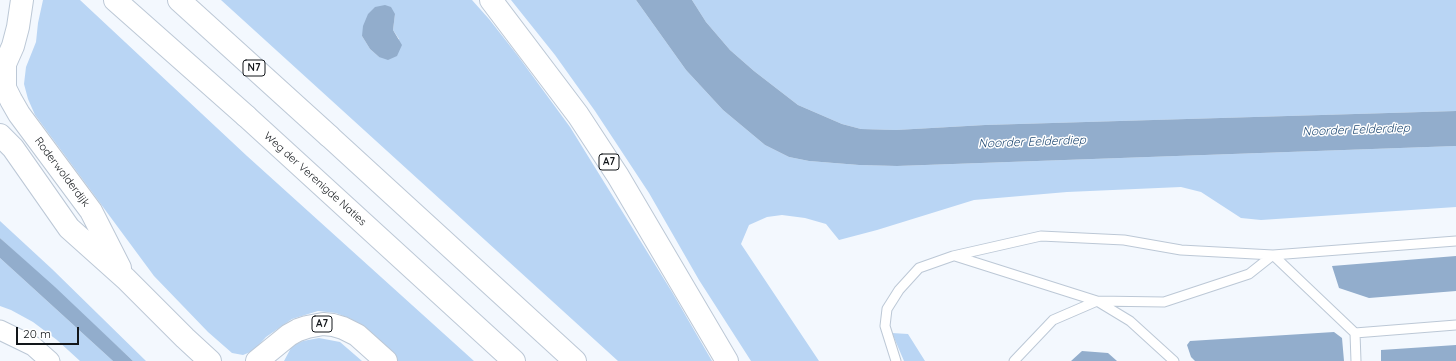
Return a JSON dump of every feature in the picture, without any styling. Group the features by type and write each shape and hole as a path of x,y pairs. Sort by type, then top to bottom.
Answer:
{"main road":[{"name":"Weg der Verenigde Naties","path":"115,0 246,116 514,361"},
{"name":"N7","path":"179,0 575,361"},
{"name":"A7","path":"491,0 578,115 614,170 727,361"},
{"path":"3,67 16,36 21,4"},
{"name":"Roderwolderdijk","path":"3,67 5,88 19,114 91,211 126,279"},
{"name":"Roderwolderdijk","path":"0,135 12,148 69,228 126,279 210,361"},
{"name":"A7","path":"257,361 289,335 307,326 323,324 343,328 357,335 386,361"}],"street":[{"path":"0,330 33,346 50,361"}],"lane":[{"path":"896,361 884,326 887,309 899,290 920,268 953,256 1041,236 1124,240 1181,250 1273,255 1456,241"},
{"path":"1014,361 1053,320 1097,301 1164,302 1249,274 1273,255"},
{"path":"1273,255 1355,332 1356,361"},
{"path":"953,256 1097,301 1130,321 1174,361"},
{"path":"1355,332 1456,325"}],"shaded area":[{"path":"43,0 80,0 247,156 474,361 398,361 351,319 336,313 318,311 292,319 266,337 253,351 243,355 232,353 208,332 154,276 35,115 28,99 24,84 26,67 36,42"},
{"path":"221,0 472,0 518,56 570,127 672,292 712,361 618,361","holes":["395,14 393,30 399,39 379,57 370,49 362,36"]},
{"path":"511,0 636,0 686,70 723,110 765,145 789,157 809,161 897,166 1456,146 1456,207 1261,220 1241,218 1201,192 1181,187 1067,192 974,200 877,230 839,240 826,224 805,218 782,215 767,217 749,225 741,244 819,361 751,361 699,280 649,193 595,111 555,55"},
{"path":"692,0 1456,0 1456,111 985,125 896,130 861,129 842,124 798,105 754,71 730,50 706,22"},
{"path":"0,221 52,269 146,361 133,361 0,238"},
{"path":"0,258 113,361 80,361 57,340 33,322 0,306"},
{"path":"892,333 908,334 925,361 904,361"},
{"path":"319,338 340,342 362,361 284,361 292,346 303,341"}],"water":[{"name":"Noorder Eelderdiep","path":"636,0 692,0 706,22 730,50 754,71 798,105 842,124 861,129 896,130 985,125 1456,111 1456,146 897,166 809,161 789,157 765,145 723,110 686,70"},
{"path":"385,5 391,7 395,14 393,30 402,45 397,56 388,60 379,57 370,49 362,36 363,26 368,14 375,7"},
{"path":"0,238 55,287 133,361 113,361 0,258"},
{"path":"1456,256 1456,291 1369,298 1339,288 1332,266"},
{"path":"1334,332 1342,338 1344,361 1195,361 1191,357 1187,345 1190,341"},
{"path":"1456,345 1456,361 1381,361 1381,350"},
{"path":"1082,351 1108,353 1117,361 1071,361"}]}
